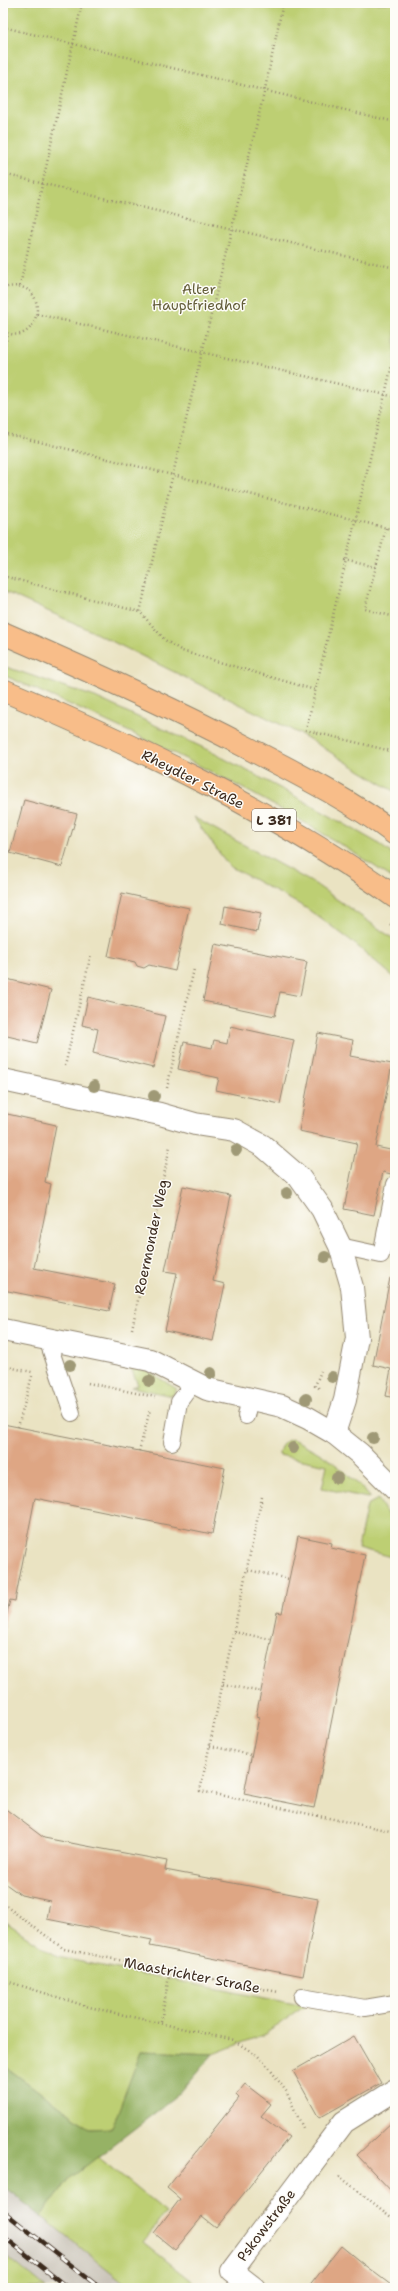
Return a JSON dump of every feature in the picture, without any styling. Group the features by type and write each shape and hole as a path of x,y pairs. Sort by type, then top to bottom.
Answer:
{"main road":[{"path":"3,633 167,706 284,767 377,820 395,834"},
{"name":"Rheydter Straße","path":"3,690 146,755 262,814 354,867 395,897"}],"street":[{"path":"3,1080 168,1116 195,1124 234,1130 263,1146 299,1177 322,1208 340,1246 352,1287 357,1338 345,1400 334,1433"},
{"path":"3,1330 150,1360 193,1383 248,1407 282,1406 308,1418 334,1433 360,1454 395,1489"},
{"name":"Pskowstraße","path":"254,2288 232,2271 344,2122 395,2090"}],"lane":[{"path":"340,1246 380,1255 395,1184"},
{"path":"47,1339 72,1413"},
{"path":"172,1442 180,1402 193,1383"},
{"path":"302,1997 365,2008 395,2003"}],"path":[{"path":"20,286 82,3"},
{"path":"140,612 230,229 265,89 283,3"},
{"path":"3,28 73,43 265,89 395,122"},
{"path":"3,174 395,268"},
{"path":"3,288 20,286 29,291 35,298 38,308 32,326 26,331 15,334 8,334 3,331"},
{"path":"37,314 395,397"},
{"path":"3,352 8,334"},
{"path":"395,352 344,560 306,730 395,752"},
{"path":"3,433 395,530"},
{"path":"386,528 365,609 395,617"},
{"path":"344,560 376,567"},
{"path":"3,576 140,612 165,640 182,651 315,690"},
{"path":"59,1092 91,954"},
{"name":"Roermonder Weg","path":"127,1355 194,969"},
{"path":"315,1386 322,1368"},
{"path":"18,1427 34,1372"},
{"path":"139,1451 154,1396"},
{"path":"262,1497 248,1570 200,1791 395,1832"},
{"path":"248,1570 289,1579"},
{"path":"234,1632 271,1639"},
{"path":"223,1684 260,1692"},
{"path":"210,1746 252,1755"},
{"name":"Maastrichter Straße","path":"3,1904 64,1949 302,1997"},
{"path":"161,2022 170,1970"},
{"path":"3,1980 89,2007 161,2022 233,2040 258,2056 286,2091 317,2158 395,2220"}],"shaded area":[{"path":"3,2186 131,2288 46,2288 3,2253"}],"green space":[{"name":"Alter Hauptfriedhof","path":"3,3 395,3 395,792 304,736 83,627 3,591"},
{"path":"3,666 95,697 206,749 293,795 376,842 395,856 395,880 349,849 204,768 104,720 3,675"},
{"path":"193,817 315,884 395,940 395,978 349,939 306,908 229,866"},
{"path":"130,1366 148,1371 177,1389 172,1396 132,1387 138,1385"},
{"path":"292,1439 325,1456 353,1479 370,1497 367,1498 322,1488 327,1465 279,1455 282,1445"},
{"path":"378,1499 395,1527 395,1558 358,1548 367,1505"},
{"path":"3,1920 57,1957 305,2006 265,2034 213,2054 141,2051 113,2128 90,2129 3,2065"},
{"path":"141,2051 213,2054 178,2095 69,2179 41,2216 3,2186 3,2065 90,2129 112,2128"},
{"path":"97,2156 166,2213 143,2242 201,2288 131,2288 41,2216 69,2179"},
{"path":"3,2253 46,2288 3,2288"}],"building":[{"path":"24,800 77,814 62,867 10,853"},
{"path":"122,893 189,908 175,971 149,965 144,968 137,966 135,962 108,956"},
{"path":"225,906 261,913 257,932 222,924"},
{"path":"215,944 307,962 300,996 280,992 275,1016 203,1001"},
{"path":"3,978 51,990 37,1043 3,1035"},
{"path":"88,997 165,1016 153,1068 93,1053 98,1029 82,1025"},
{"path":"230,1026 294,1040 280,1104 216,1090 219,1078 178,1069 184,1042 212,1048 214,1040 227,1043"},
{"path":"318,1033 353,1040 350,1056 392,1064 376,1147 395,1151 395,1175 383,1172 374,1215 344,1209 357,1143 299,1131"},
{"path":"3,1113 56,1125 45,1182 51,1184 34,1268 115,1284 109,1311 3,1290"},
{"path":"183,1186 231,1196 213,1281 225,1284 213,1341 165,1331 177,1273 165,1271"},
{"path":"390,1278 395,1279 395,1398 386,1396 391,1369 373,1365"},
{"path":"3,1424 225,1468 212,1534 35,1498 15,1601 10,1600 3,1630"},
{"path":"298,1536 332,1543 331,1548 365,1555 314,1808 244,1794 259,1717 256,1716 277,1612 282,1613"},
{"path":"3,1807 44,1838 167,1861 165,1870 318,1899 303,1976 150,1946 152,1940 47,1919 50,1901 21,1895 3,1882"},
{"path":"354,2036 381,2083 319,2118 293,2071"},
{"path":"245,2084 271,2104 261,2116 289,2137 216,2228 202,2217 175,2250 154,2233 180,2199 167,2188 239,2098 236,2095"},
{"path":"395,2119 395,2195 357,2155"},
{"path":"341,2246 363,2264 395,2288 308,2288"}],"railway":[{"path":"3,2211 100,2288"},
{"path":"3,2236 68,2288"}]}
